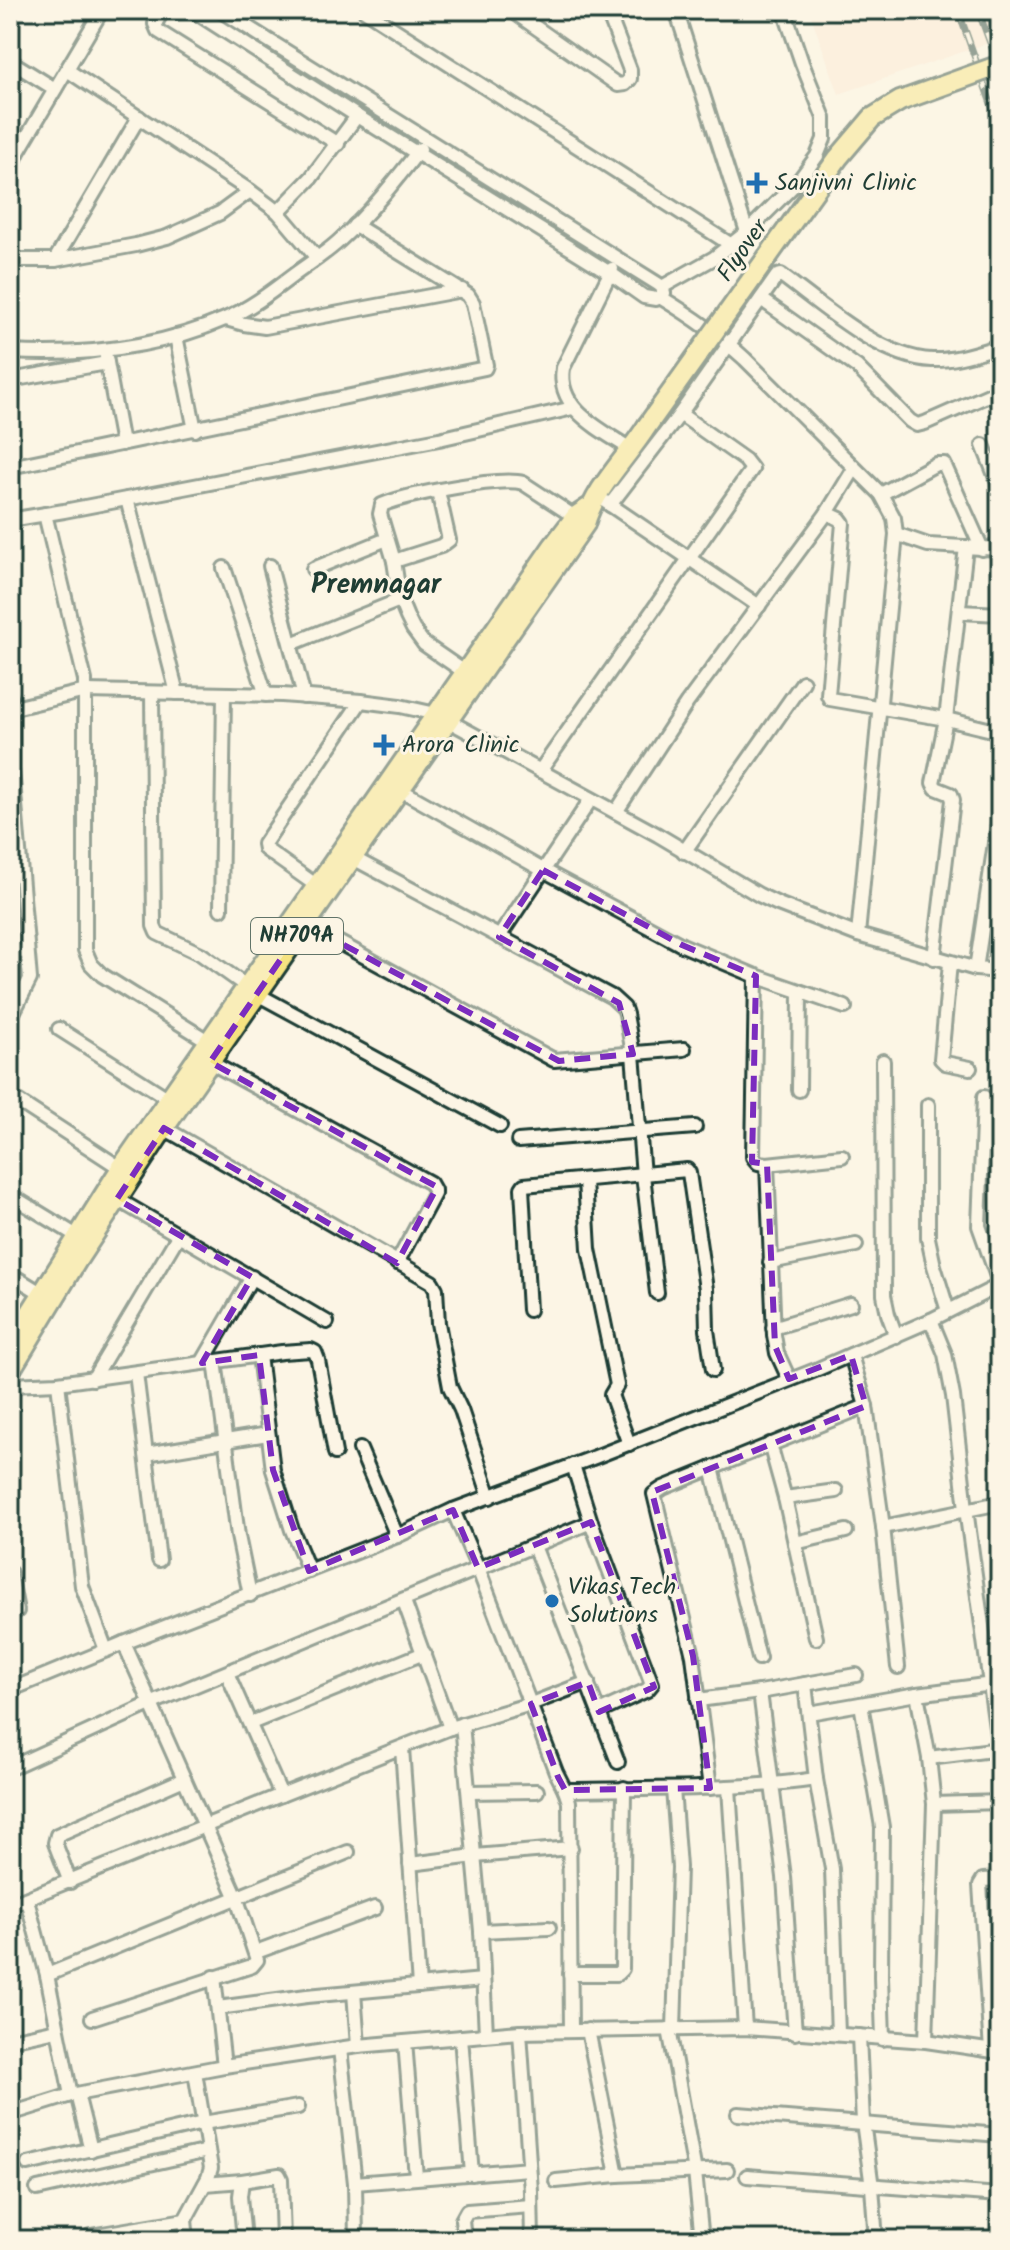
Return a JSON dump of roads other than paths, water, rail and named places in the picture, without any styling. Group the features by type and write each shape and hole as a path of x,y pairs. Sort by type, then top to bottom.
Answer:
{"highway":[{"name":"Flyover","path":"632,450 838,158 872,118 900,101 1000,65"},
{"name":"NH709A","path":"10,1345 34,1289 164,1128 210,1062 317,886 632,450"},
{"name":"NH709A","path":"10,1371 117,1199 127,1172 169,1099 208,1041 305,924 353,858 399,789 466,673 592,509"}],"street":[{"path":"10,18 15,10"},
{"path":"10,170 14,149 55,89 102,10"},
{"path":"163,10 155,24 158,31 338,144"},
{"path":"192,10 644,297 656,299 661,292 747,232 800,179 817,156 826,129 824,118 784,10"},
{"path":"220,10 618,259 729,344 881,494 894,518 896,534 858,935"},
{"path":"364,10 730,244"},
{"path":"511,10 618,85 625,84 630,79 630,70 607,10"},
{"path":"676,10 747,232"},
{"path":"10,61 55,89"},
{"path":"67,70 278,212 317,258"},
{"path":"278,212 311,178 357,116"},
{"path":"55,260 139,117"},
{"path":"10,380 106,356 226,319 267,295 339,242 426,139"},
{"path":"10,260 55,260 167,237 220,213 250,191"},
{"path":"10,467 483,370 486,365 473,303 462,290 355,225"},
{"path":"618,259 563,368 561,379 573,408 632,450"},
{"path":"592,509 680,414 775,277 781,275 885,349 921,359 947,359 1000,346"},
{"path":"226,319 265,327 462,290"},
{"path":"761,299 857,367 914,424 925,423 1000,390"},
{"path":"176,336 195,430"},
{"path":"10,352 106,356"},
{"path":"106,356 122,444"},
{"path":"10,520 439,439 573,408"},
{"path":"540,771 752,469 745,460 680,414"},
{"path":"983,445 1000,488"},
{"path":"881,494 942,463 982,549"},
{"path":"616,812 687,703 827,513 854,469"},
{"path":"466,673 418,637 400,600 394,561 380,514 382,505 438,491 515,480 592,509 688,560 759,606"},
{"path":"394,561 441,546 449,540 438,491"},
{"path":"127,499 177,693"},
{"path":"827,513 843,523 828,697 831,701 946,719 1000,732"},
{"path":"45,514 84,670 86,691 85,950 91,964 102,975 208,1041"},
{"path":"896,534 928,545 1000,549"},
{"path":"313,569 387,539"},
{"path":"934,958 953,800 951,794 936,788 933,783 946,719 966,547"},
{"path":"270,566 304,697"},
{"path":"224,568 266,695"},
{"path":"291,644 400,600"},
{"path":"960,612 1000,614"},
{"path":"684,852 803,682"},
{"path":"12,1013 30,979 12,769 11,705 86,691 266,695 361,701 442,717 759,895 858,935 950,963 1000,971"},
{"path":"152,693 155,930 201,954 251,990 500,1126"},
{"path":"221,909 224,694"},
{"path":"317,886 265,849 264,844 361,701"},
{"path":"399,789 682,945 756,976 845,1007"},
{"path":"499,937 591,799"},
{"path":"976,969 1000,810"},
{"path":"353,858 619,1003 626,1014 633,1054 657,1293"},
{"path":"305,924 559,1061 684,1049"},
{"path":"10,953 27,951"},
{"path":"950,963 941,1059 945,1063 970,1068"},
{"path":"756,976 752,1153 758,1163 767,1164 842,1156"},
{"path":"799,1090 800,992"},
{"path":"59,1029 169,1099"},
{"path":"883,1061 884,1295 896,1336"},
{"path":"210,1062 430,1183 434,1194 397,1263"},
{"path":"10,1096 127,1172"},
{"path":"10,1690 397,1536 453,1510 851,1355 1000,1285 979,1226 984,1097"},
{"path":"928,1105 928,1238 948,1311"},
{"path":"518,1141 695,1127"},
{"path":"164,1128 435,1284 438,1323 450,1387 461,1410 490,1497"},
{"path":"767,1164 773,1328 775,1346 789,1379"},
{"path":"529,1310 522,1188 528,1183 685,1170 689,1173 706,1289 707,1330 713,1370"},
{"path":"585,1180 589,1249 617,1382 611,1395 629,1444"},
{"path":"10,1195 77,1236"},
{"path":"117,1199 327,1322"},
{"path":"93,1379 178,1236"},
{"path":"770,1262 856,1245"},
{"path":"10,1274 34,1289"},
{"path":"250,1595 238,1536 226,1440 208,1362 252,1277"},
{"path":"10,1286 34,1289"},
{"path":"773,1328 851,1304"},
{"path":"929,1758 999,1750 994,1684 966,1509 953,1396 945,1354 931,1320"},
{"path":"10,1385 93,1379 308,1350 315,1352 320,1368 335,1453"},
{"path":"259,1355 273,1470 309,1571"},
{"path":"851,1355 866,1406 898,1667"},
{"path":"136,1373 159,1560"},
{"path":"58,1383 82,1586 106,1650"},
{"path":"710,1788 689,1635 653,1496 657,1490 866,1406"},
{"path":"146,1454 268,1434"},
{"path":"770,1444 816,1638"},
{"path":"360,1449 397,1536"},
{"path":"573,1465 591,1522 652,1684 647,1690 599,1712"},
{"path":"712,1468 759,1658"},
{"path":"785,1498 836,1491"},
{"path":"883,1527 1000,1503"},
{"path":"453,1510 569,1802 571,2030"},
{"path":"10,1768 150,1704 591,1522"},
{"path":"795,1543 846,1531"},
{"path":"534,1546 618,1762"},
{"path":"10,1573 17,1611"},
{"path":"404,1601 456,1726 469,1792 486,2034"},
{"path":"92,2018 257,1962 236,1896 124,1643"},
{"path":"251,1723 424,1653"},
{"path":"227,1673 281,1795"},
{"path":"698,1700 856,1675"},
{"path":"10,1905 456,1726 531,1704 588,1682"},
{"path":"805,1684 816,1779 832,1869 838,2034"},
{"path":"809,1713 994,1684"},
{"path":"760,1692 784,1877 795,2033"},
{"path":"917,1694 934,1804 926,2041"},
{"path":"861,1704 882,1827 883,2039"},
{"path":"402,1748 419,1986"},
{"path":"70,1882 55,1843 57,1835 184,1779"},
{"path":"565,1790 729,1788 816,1779"},
{"path":"570,1974 617,1974 622,1969 624,1788"},
{"path":"729,1788 745,2028"},
{"path":"673,1789 679,1867 671,2029 695,2172 702,2240"},
{"path":"469,1792 537,1791"},
{"path":"934,1804 1000,1802"},
{"path":"410,1864 571,1848"},
{"path":"47,1975 348,1852"},
{"path":"10,2114 74,2095 224,2066 358,2046 486,2034 745,2028 926,2041 996,2051 994,2004 980,1883 985,1879 1000,1879"},
{"path":"27,1900 47,1975 57,2030 91,2150"},
{"path":"256,1952 375,1908"},
{"path":"481,1931 549,1928"},
{"path":"985,1944 1000,1943"},
{"path":"214,1977 224,2066"},
{"path":"218,2008 483,1980"},
{"path":"354,1992 358,2046"},
{"path":"10,2040 57,2030"},
{"path":"588,2030 617,2175"},
{"path":"520,2032 532,2240"},
{"path":"859,2036 863,2122 876,2240"},
{"path":"461,2037 472,2174"},
{"path":"405,2042 416,2177"},
{"path":"340,2049 355,2183 356,2240"},
{"path":"187,2240 185,2220 211,2168 195,2072"},
{"path":"28,2164 203,2123 298,2107"},
{"path":"738,2114 1000,2135"},
{"path":"37,2189 208,2151"},
{"path":"355,2183 529,2169"},
{"path":"556,2181 727,2170"},
{"path":"205,2184 274,2175 280,2177 283,2240"},
{"path":"747,2176 1000,2195"},
{"path":"242,2181 240,2196 244,2240"},
{"path":"464,2240 462,2220 467,2211 531,2206"},
{"path":"86,2240 90,2236 185,2220"}],"railway":[{"path":"958,10 1000,129"},
{"path":"978,10 1000,70"}],"place":[{"name":"Sanjivni Clinic","path":"757,183"},
{"name":"Arora Clinic","path":"384,745"},
{"name":"Vikas Tech Solutions","path":"552,1601"}],"district":[{"name":"Premnagar","path":"376,585"}]}
